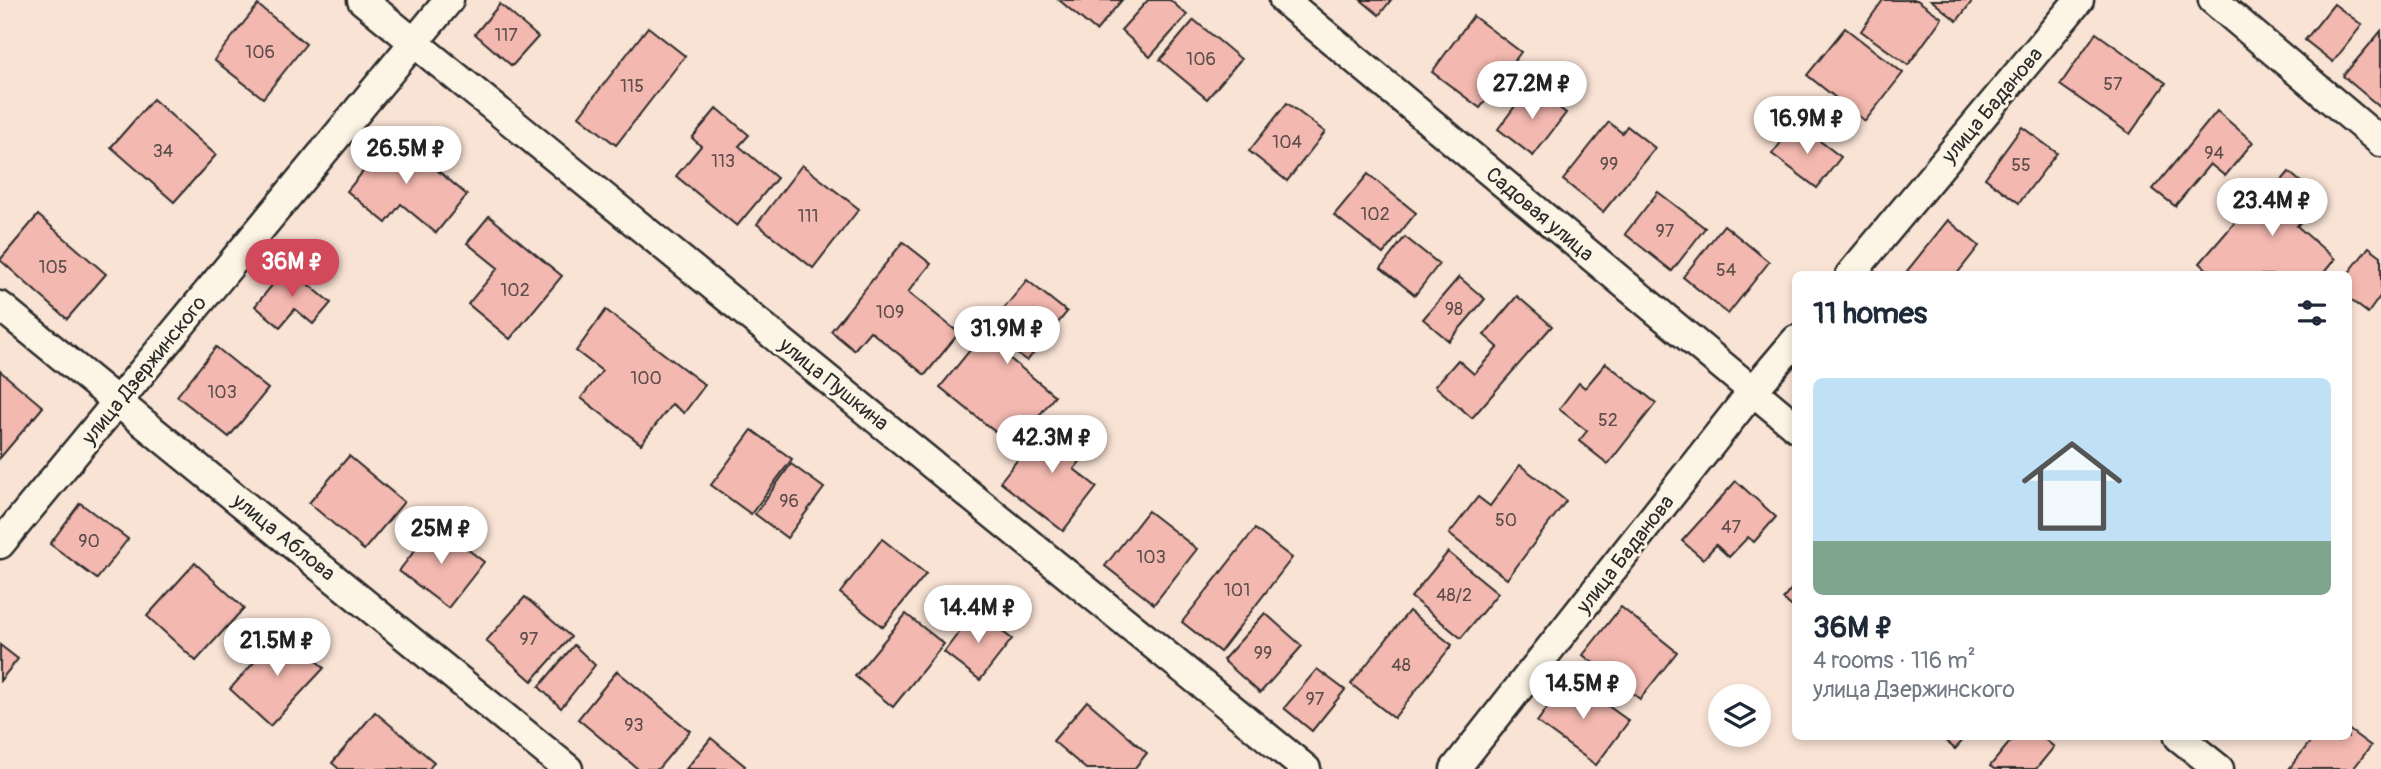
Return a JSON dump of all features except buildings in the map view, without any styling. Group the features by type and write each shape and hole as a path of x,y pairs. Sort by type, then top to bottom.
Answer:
{"street":[{"name":"улица Пушкина","path":"362,0 1306,769"},
{"name":"улица Дзержинского","path":"0,544 449,0"},
{"name":"Садовая улица","path":"1284,0 1792,424"},
{"name":"улица Баданова","path":"1853,271 2079,0"},
{"path":"2213,0 2381,142"},
{"name":"улица Аблова","path":"0,306 568,769"},
{"name":"улица Баданова","path":"1455,769 1792,345"},
{"path":"2183,740 2220,769"}]}
